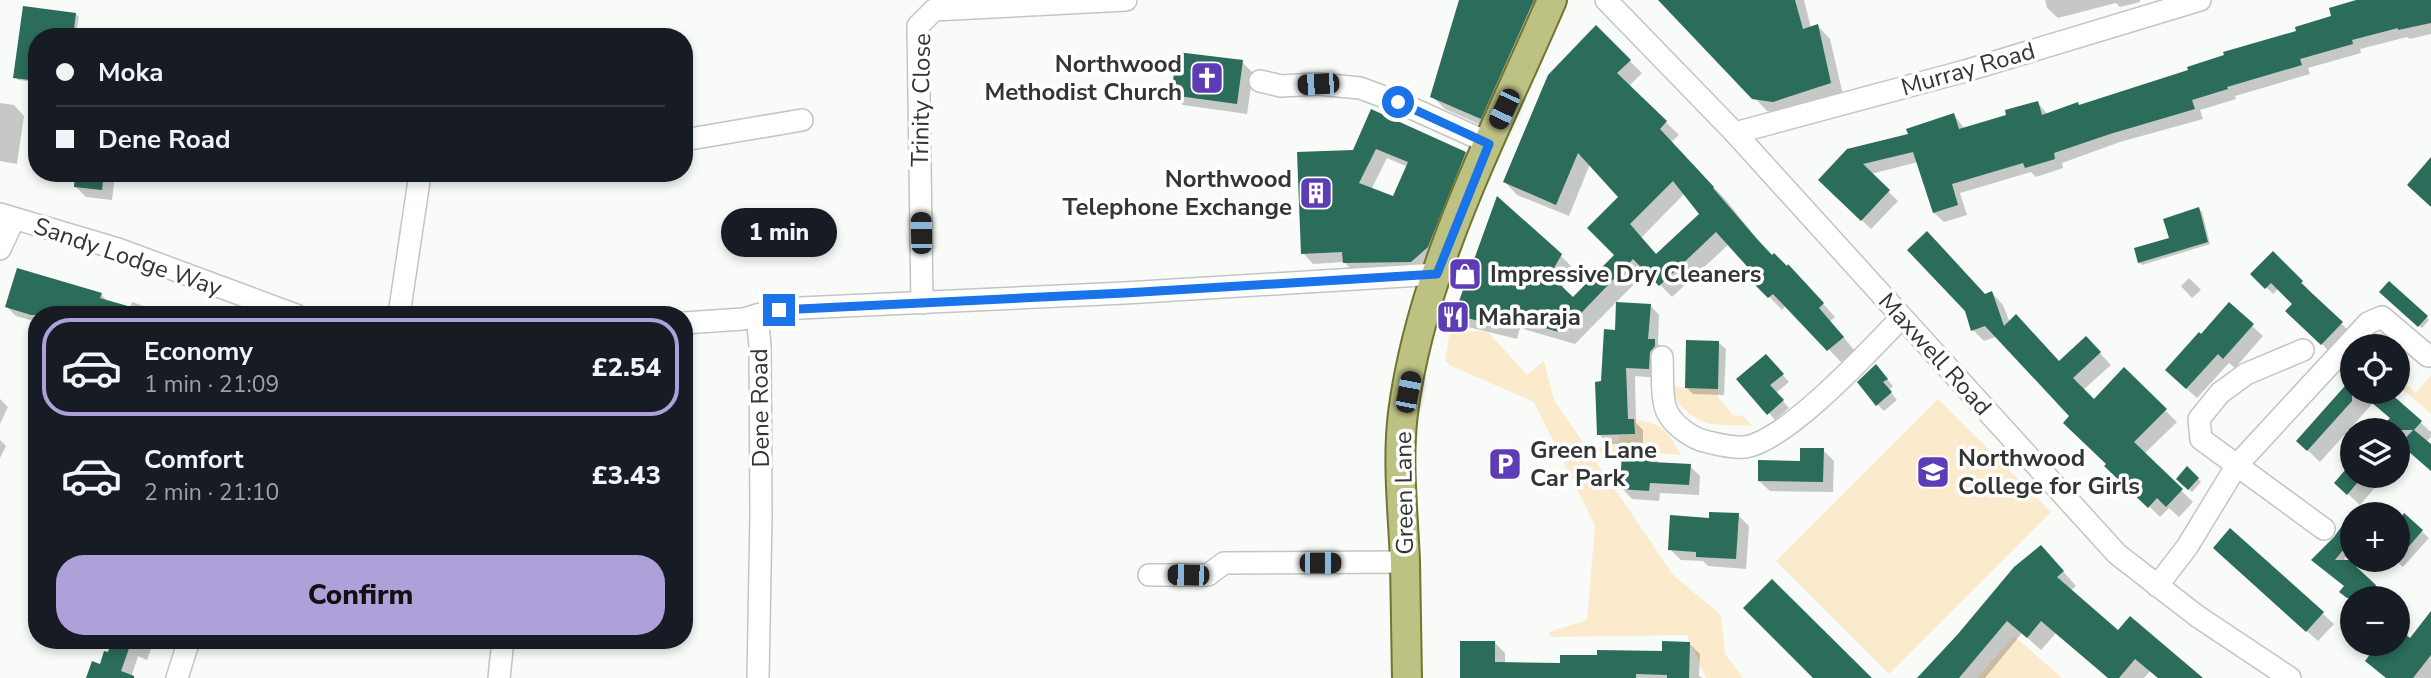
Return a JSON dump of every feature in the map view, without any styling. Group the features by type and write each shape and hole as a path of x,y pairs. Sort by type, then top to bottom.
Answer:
{"main road":[{"name":"Green Lane","path":"1407,678 1400,477 1403,413 1419,337 1437,274 1489,144 1552,0"}],"street":[{"name":"Trinity Close","path":"922,303 918,26 934,10 1126,0"},
{"name":"Maxwell Road","path":"1606,0 1735,133 2110,547 2197,616 2290,678"},
{"name":"Murray Road","path":"1735,133 1965,71 2200,0"},
{"path":"1260,82 1281,86 1318,84 1360,88 1398,102 1489,144"},
{"path":"693,138 802,120"},
{"path":"400,306 419,182"},
{"path":"0,249 7,216"},
{"name":"Sandy Lodge Way","path":"7,216 118,249 270,306"},
{"name":"Dene Road","path":"758,678 761,477 760,346 757,315 779,310 1437,274"},
{"path":"693,322 743,319 757,315"},
{"path":"2157,586 2187,547 2237,465 2368,323 2382,317 2428,356"},
{"path":"1662,358 1665,408 1678,426 1699,440 1723,446 1745,447 1769,439 1805,411 1901,318"},
{"path":"2304,350 2246,374 2220,393 2199,419 2200,439 2324,529"},
{"path":"1149,575 1208,575 1224,563 1405,562"},
{"path":"177,678 186,649"},
{"path":"499,678 502,649"}],"shaded area":[{"path":"1450,330 1488,332 1527,375 1544,361 1554,400 1674,576 1721,615 1725,654 1743,678 1706,678 1687,635 1550,637 1549,632 1587,620 1595,526 1534,402 1445,361"},
{"path":"2431,375 2431,414 2410,396 2410,388 2416,393"},
{"path":"1669,387 1718,389 1718,397 1733,415 1743,416 1753,426 1703,422 1683,408"},
{"path":"1938,399 2051,512 1889,674 1776,561"},
{"path":"1634,419 1663,429 1681,455 1622,451 1602,458 1599,447 1619,441 1619,435 1634,435"},
{"path":"2014,636 2062,678 1977,678"}],"building":[{"path":"1459,0 1534,0 1481,119 1430,97"},
{"path":"1658,0 1795,0 1803,29 1818,24 1831,83 1773,102 1752,99"},
{"path":"2356,0 2431,0 2431,23 2352,40 2353,44 2300,59 2302,65 2192,100 2195,109 2054,153 2055,159 2025,168 2023,163 1952,184 1958,205 1933,213 1913,152 1863,164 1890,190 1861,221 1818,180 1847,149 1908,134 1906,129 1954,113 1959,129 2006,115 2005,110 2038,101 2042,115 2078,102 2079,105 2188,70 2187,67 2224,55 2223,52 2296,31 2295,27 2331,16 2329,8"},
{"path":"23,6 76,13 74,28 28,28 28,80 13,78"},
{"path":"1596,25 1631,60 1617,73 1667,121 1660,129 1772,255 1774,253 1787,266 1788,264 1824,303 1819,308 1844,337 1827,351 1773,294 1768,298 1748,278 1753,273 1716,232 1659,286 1633,259 1562,333 1508,317 1505,327 1454,315 1497,196 1562,254 1550,275 1573,297 1614,255 1587,228 1618,197 1578,153 1556,205 1503,182 1548,75","holes":["1673,181 1699,214 1656,254 1630,224"]},
{"name":"Northwood Methodist Church","path":"1177,52 1243,60 1237,104 1171,95"},
{"path":"1371,109 1466,152 1428,247 1411,262 1343,263 1342,252 1301,254 1297,152 1353,150","holes":["1376,149 1408,162 1393,196 1359,183"]},
{"path":"2431,157 2431,207 2407,185"},
{"path":"74,182 103,182 102,190 74,187"},
{"path":"2199,207 2208,242 2138,263 2134,248 2169,238 2163,219"},
{"path":"1927,231 1985,294 1992,291 2004,326 2016,314 2059,361 2086,336 2101,352 2073,378 2094,399 2124,367 2167,409 2134,442 2183,489 2166,507 2157,498 2148,508 2104,466 2106,464 2063,423 2069,416 1985,326 1971,331 1965,311 1907,250"},
{"path":"2273,251 2303,281 2301,283 2343,322 2321,345 2285,311 2292,304 2271,283 2265,289 2250,274"},
{"path":"17,268 102,293 100,298 128,306 28,306 28,314 5,307"},
{"path":"2389,281 2428,316 2418,327 2379,292"},
{"path":"1616,302 1651,304 1648,339 1655,339 1655,346 1650,352 1649,369 1626,368 1628,419 1634,419 1635,434 1597,435 1595,382 1601,381 1604,329 1615,330"},
{"path":"2229,302 2254,324 2223,359 2218,354 2186,389 2165,370"},
{"path":"1686,340 1719,341 1718,389 1685,388"},
{"path":"1766,354 1784,374 1770,385 1784,400 1767,415 1736,379"},
{"path":"1876,364 1888,379 1883,382 1892,392 1876,406 1857,382"},
{"path":"2340,392 2340,404 2349,404 2307,451 2296,441"},
{"path":"2373,404 2403,404 2422,421 2414,430 2431,444 2431,471 2410,453 2410,433 2413,430 2410,430 2410,418 2390,418"},
{"path":"1800,448 1824,448 1823,482 1758,481 1758,460 1800,461"},
{"path":"1622,451 1652,453 1651,462 1691,464 1689,485 1650,483 1649,491 1620,489"},
{"path":"2187,466 2199,478 2188,490 2176,479"},
{"path":"2340,476 2340,488 2353,488 2347,495 2334,483"},
{"path":"1709,512 1739,513 1736,559 1696,557 1696,552 1668,550 1670,515 1709,518"},
{"path":"2410,518 2423,530 2410,545"},
{"path":"2230,528 2324,612 2306,632 2213,548"},
{"path":"2340,529 2340,554 2335,560 2340,560 2340,572 2362,572 2375,586 2344,586 2311,560"},
{"path":"2041,545 2064,571 2057,577 2118,630 2130,616 2203,678 2158,678 2135,659 2119,678 2108,678 2041,621 2027,638 2007,621 1959,678 1917,678 2014,567"},
{"path":"1772,579 1872,678 1813,678 1743,608"},
{"path":"2431,611 2431,655 2413,678 2386,678 2365,661 2369,656 2410,656 2410,638"},
{"path":"1460,641 1495,641 1495,662 1560,663 1560,655 1597,655 1597,650 1662,651 1662,641 1690,642 1689,678 1636,674 1636,678 1460,678"},
{"path":"109,649 129,649 121,671 134,678 86,678 92,661 100,664 104,651 108,652"}],"place":[{"name":"Northwood Methodist Church","path":"1207,78"},
{"name":"Northwood Telephone Exchange","path":"1316,193"},
{"name":"Impressive Dry Cleaners","path":"1465,274"},
{"name":"Maharaja","path":"1453,317"},
{"name":"Green Lane Car Park","path":"1505,464"},
{"name":"Northwood College for Girls","path":"1933,472"}],"route":[{"path":"779,310 1437,274 1489,144 1398,102"}]}
